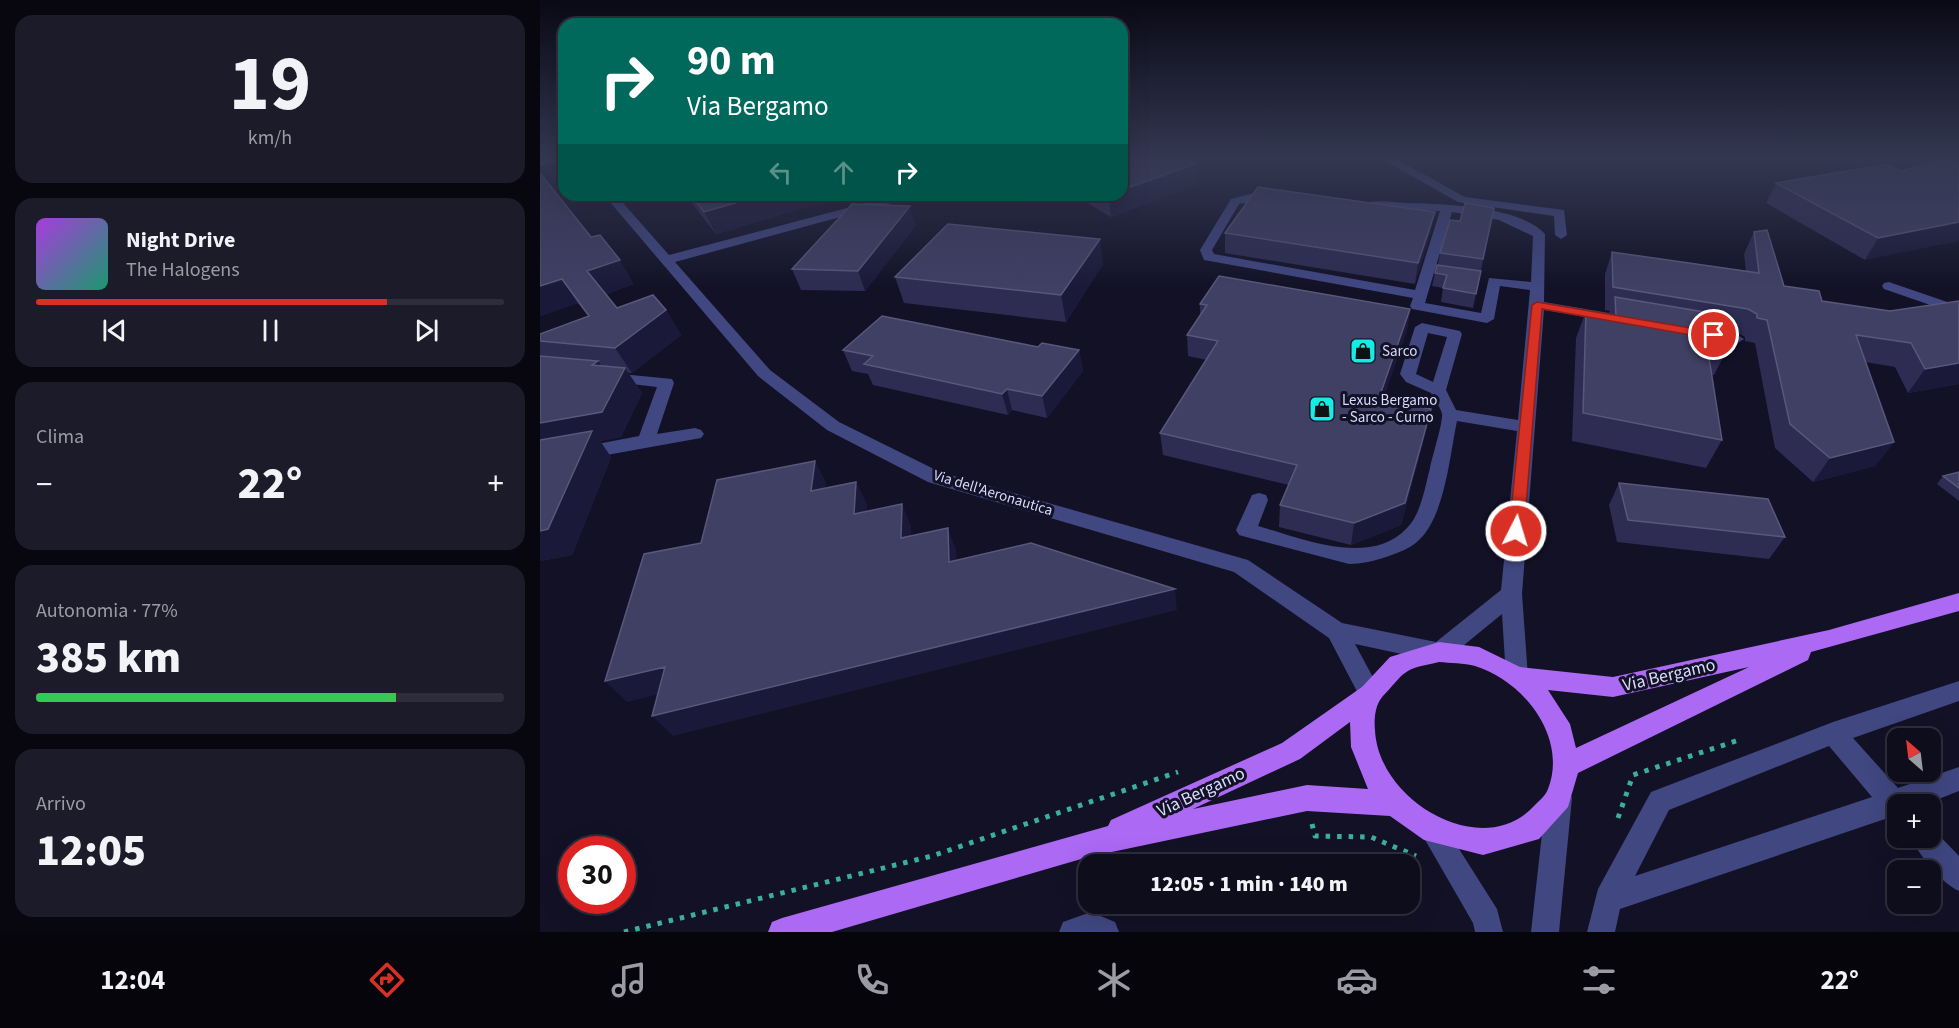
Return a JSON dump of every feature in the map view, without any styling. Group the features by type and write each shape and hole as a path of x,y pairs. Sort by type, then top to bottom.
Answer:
{"main road":[{"name":"Via Bergamo","path":"1518,676 1613,687 1829,639 1959,602"},
{"name":"Via Bergamo","path":"1567,765 1829,639"},
{"path":"1439,652 1479,657 1518,676 1543,701 1561,732 1567,765 1559,798 1530,830 1483,842 1433,831 1394,803 1374,776 1363,747 1362,719 1370,694 1398,664 1439,652"},
{"name":"Via Bergamo","path":"1088,844 1291,751 1370,694"},
{"name":"Via Bergamo","path":"782,932 825,925 1088,844 1307,798 1394,803"}],"street":[{"name":"Via dell'Aeronautica","path":"616,201 764,373 833,426 934,477 1241,566 1337,631 1439,652"},
{"path":"666,260 885,201"},
{"path":"1237,201 1206,250 1209,256 1420,295"},
{"path":"1473,201 1560,213 1560,235"},
{"path":"1366,205 1447,209 1494,215 1532,229 1539,234 1537,296 1511,594 1518,676"},
{"path":"1447,209 1433,272 1420,295 1417,306 1487,319 1488,280 1619,319"},
{"path":"1889,286 1955,319"},
{"path":"1689,331 1736,339"},
{"path":"597,377 666,383 646,441"},
{"path":"1259,500 1246,530 1350,557 1374,553 1398,545 1418,531 1430,500 1450,414 1438,390"},
{"path":"1450,414 1525,427"},
{"path":"540,461 695,434"},
{"path":"1439,652 1511,594"},
{"name":"Via dell'Aeronautica","path":"1337,631 1370,694"},
{"path":"1601,932 1608,899 1660,801 1833,733 1959,691"},
{"path":"1833,733 1887,795"},
{"path":"1923,794 1959,779"},
{"path":"1545,932 1559,798"},
{"path":"1608,899 1887,808"},
{"path":"1433,831 1487,919 1489,932"},
{"path":"1934,848 1959,877"},
{"path":"1073,932 1091,926 1105,932"}],"path":[{"path":"624,932 932,856 1190,767"}],"building":[{"path":"540,201 563,201 591,237 600,235 620,260 587,271 617,308 653,295 666,310 615,348 540,341 540,334 589,316 562,279 540,286"},
{"path":"696,201 740,201 704,212"},
{"path":"1248,201 1361,201 1435,212 1418,263 1225,233"},
{"path":"1810,201 1959,201 1959,222 1878,238"},
{"path":"1465,203 1494,208 1483,259 1440,253 1450,220 1460,221"},
{"path":"852,204 910,206 858,271 792,269"},
{"path":"948,224 1100,239 1061,295 895,277"},
{"path":"1767,230 1784,286 1819,291 1822,301 1890,311 1959,301 1959,363 1925,369 1911,343 1856,335 1894,442 1830,458 1790,424 1767,320 1757,318 1757,314 1748,309 1613,287 1612,252 1759,273 1754,232"},
{"path":"1437,265 1481,271 1476,294 1443,288 1447,275 1435,273"},
{"path":"1219,276 1410,309 1379,398 1431,409 1405,503 1354,523 1280,505 1297,465 1160,433 1218,341 1187,335 1207,305 1200,304"},
{"path":"1615,297 1722,315 1728,348 1707,345 1722,440 1583,413 1586,311 1616,316"},
{"path":"882,316 1038,347 1042,343 1079,350 1042,396 1007,389 1002,394 864,364 873,356 843,350"},
{"path":"540,356 598,361 592,365 625,368 602,412 540,423"},
{"path":"592,431 548,529 540,531 540,440"},
{"path":"815,461 811,491 856,482 854,514 902,504 901,538 948,528 949,562 1031,543 1175,589 652,716 665,667 605,681 644,554 701,543 717,480"},
{"path":"1959,472 1959,488 1943,476"},
{"path":"1619,483 1768,499 1785,537 1628,520"}],"place":[{"name":"Sarco","path":"1363,351"},
{"name":"Lexus Bergamo - Sarco - Curno","path":"1322,409"}],"route":[{"path":"1516,531 1537,305 1714,335"}]}
